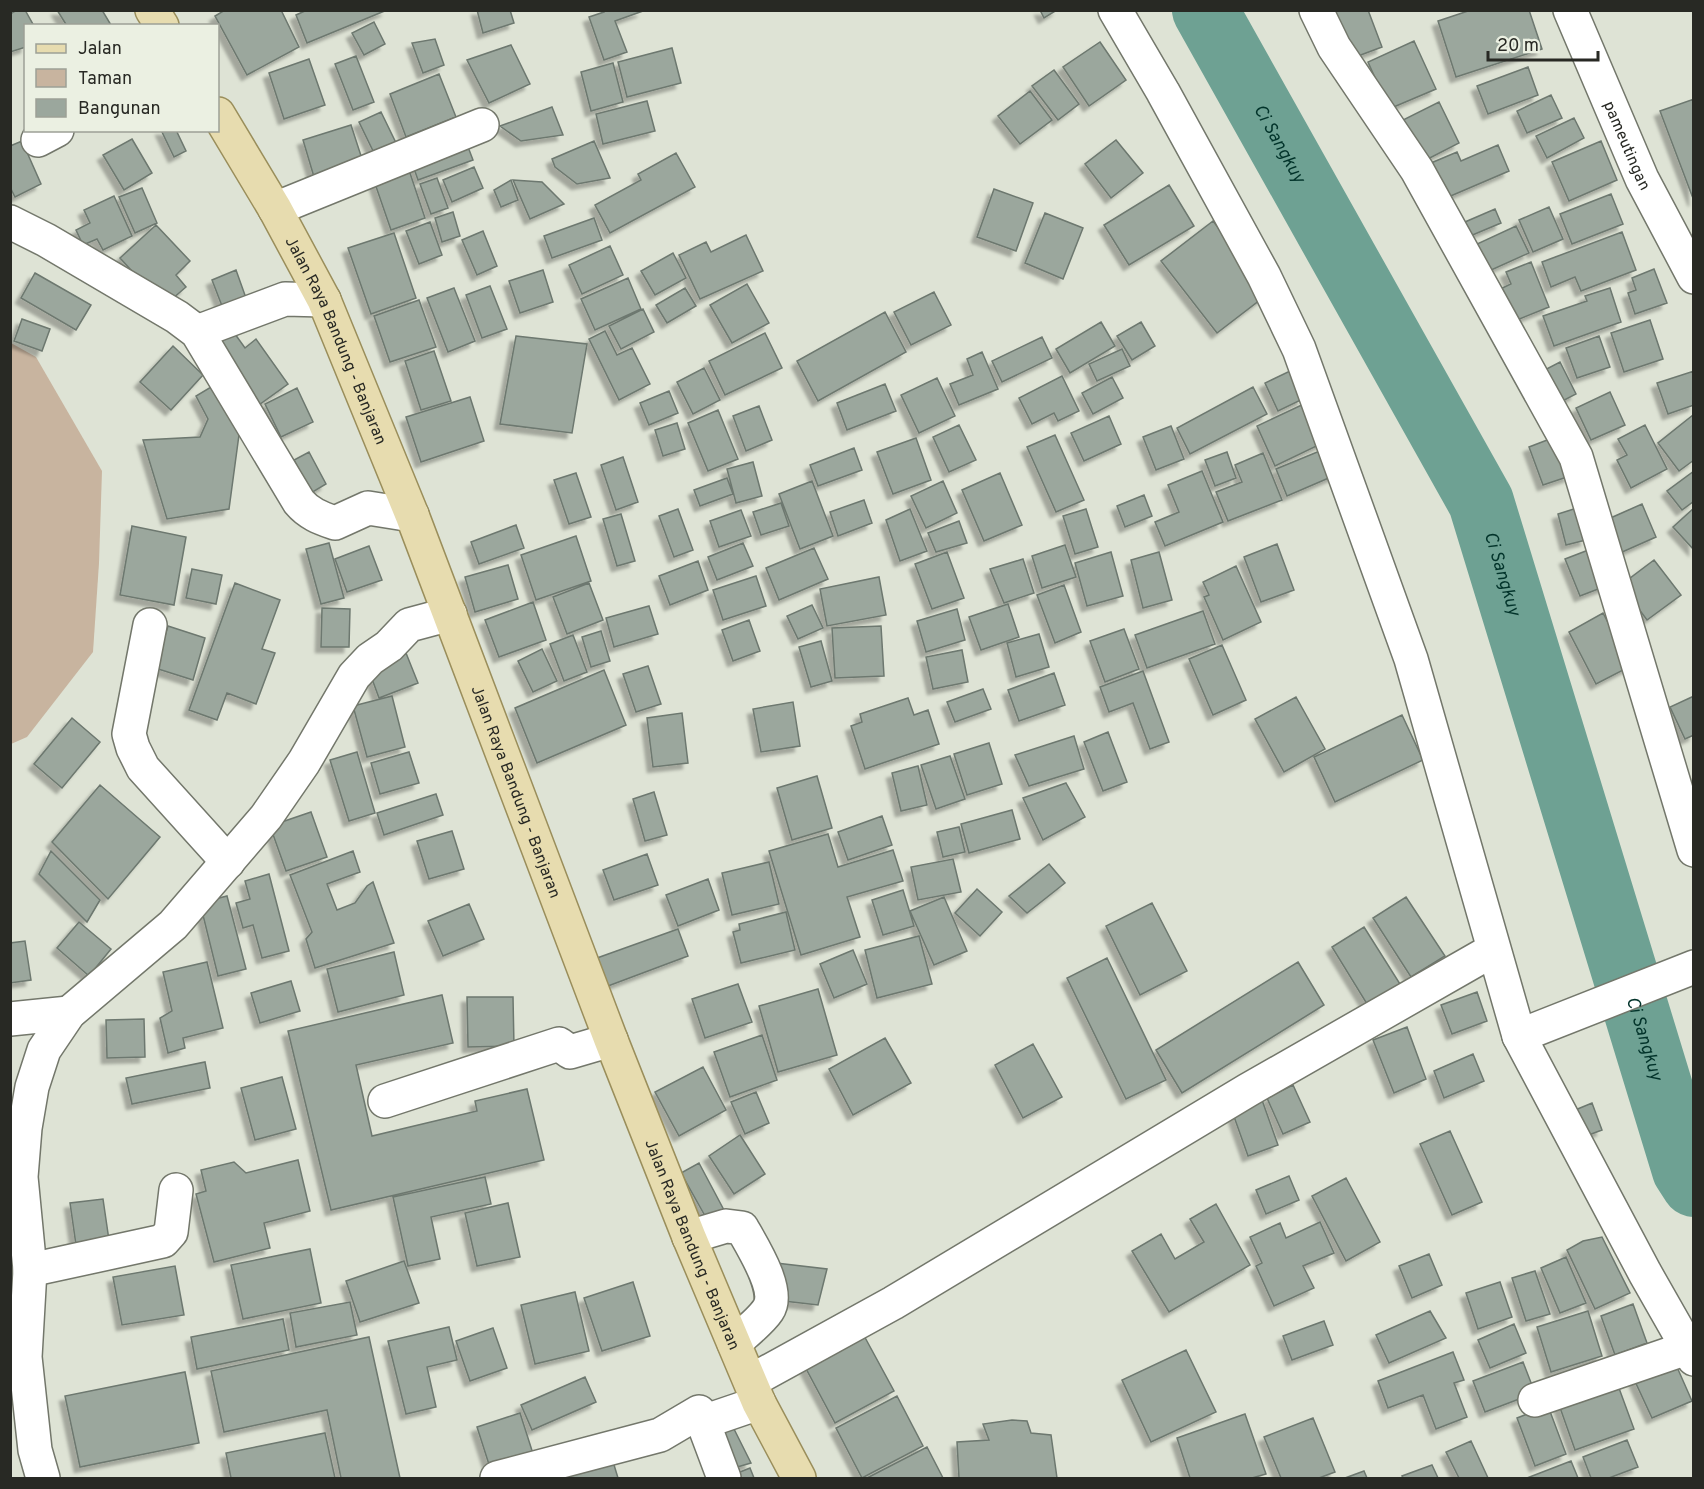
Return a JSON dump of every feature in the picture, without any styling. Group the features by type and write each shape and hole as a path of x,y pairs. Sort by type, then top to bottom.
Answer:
{"main road":[{"path":"152,10 161,24"},
{"name":"Jalan Raya Bandung - Banjaran","path":"219,116 275,209 324,300 412,515 688,1237 755,1392 799,1479"}],"street":[{"path":"1115,10 1163,92 1264,276 1299,349 1411,659 1493,950 1528,1032 1645,1273 1690,1353 1535,1400"},
{"path":"1317,10 1334,47 1417,170 1576,457 1694,850"},
{"name":"pameutingan","path":"1570,10 1642,179 1694,277"},
{"path":"275,209 482,125"},
{"path":"10,222 46,240 189,324 197,332 306,510 335,523 368,508 412,515"},
{"path":"197,332 285,299 324,300"},
{"path":"43,1479 35,1450 25,1357 30,1270 21,1177 25,1128 32,1087 44,1050 69,1013 173,925 266,818 304,762 354,676 409,625 450,614"},
{"path":"150,625 129,734 133,748 143,768 228,862"},
{"path":"703,1422 755,1392 893,1304 1248,1090 1493,950"},
{"path":"1528,1032 1694,968"},
{"path":"10,1019 69,1013"},
{"path":"385,1101 559,1044 570,1052 611,1040"},
{"path":"30,1270 163,1241 171,1232 176,1190"},
{"path":"688,1237 726,1226 742,1228 769,1279 772,1300 769,1310 734,1343"},
{"path":"497,1479 660,1435 699,1412 724,1479"}],"green space":[{"path":"11,343 36,357 102,471 93,652 27,737 11,744"}],"building":[{"path":"17,10 25,10 33,24 24,24 24,48 10,52 10,14"},
{"path":"57,10 102,10 110,24 66,24"},
{"path":"225,10 281,10 299,47 247,75 215,16"},
{"path":"307,10 387,10 307,43 296,15"},
{"path":"477,10 510,10 514,23 483,33"},
{"path":"603,10 643,11 615,21 627,52 604,60 589,17 604,12"},
{"path":"1040,10 1057,10 1044,18"},
{"path":"1331,10 1368,10 1382,47 1350,59"},
{"path":"1471,10 1529,10 1542,49 1456,77 1438,21"},
{"path":"374,22 385,44 364,55 352,33"},
{"path":"435,39 444,65 423,73 412,43"},
{"path":"1414,41 1436,89 1389,109 1368,62"},
{"path":"1100,42 1126,80 1089,106 1063,67"},
{"path":"511,45 530,84 489,103 467,60"},
{"path":"672,48 681,83 627,97 618,62"},
{"path":"356,56 374,102 353,110 335,64"},
{"path":"309,59 325,105 284,119 269,73"},
{"path":"613,63 623,102 591,111 581,72"},
{"path":"1528,67 1538,95 1488,114 1477,86"},
{"path":"1054,70 1079,104 1058,120 1032,86"},
{"path":"439,74 456,117 406,137 390,94"},
{"path":"1030,91 1052,120 1020,144 998,116"},
{"path":"1551,95 1562,118 1527,133 1517,111"},
{"path":"1694,99 1694,201 1660,111"},
{"path":"647,101 655,131 603,144 596,114"},
{"path":"1439,102 1459,143 1424,161 1403,120"},
{"path":"552,107 563,135 521,141 500,126"},
{"path":"381,112 398,147 376,157 359,122"},
{"path":"1574,118 1584,138 1547,158 1536,136"},
{"path":"351,125 363,162 314,177 303,140"},
{"path":"162,132 177,132 186,151 174,157"},
{"path":"132,139 152,173 124,190 103,155"},
{"path":"465,139 473,160 418,180 411,160"},
{"path":"1116,140 1143,173 1111,198 1085,164"},
{"path":"22,141 41,184 15,197 10,187 10,146"},
{"path":"594,141 610,178 577,184 555,167 552,159"},
{"path":"1601,141 1617,180 1569,201 1552,162"},
{"path":"1498,145 1509,171 1446,198 1431,163 1457,152 1461,161"},
{"path":"676,153 695,187 610,233 595,205 641,180 638,174"},
{"path":"407,164 425,218 391,230 372,175"},
{"path":"474,167 483,188 452,202 443,180"},
{"path":"437,178 448,208 431,214 420,184"},
{"path":"511,180 518,200 501,207 494,190"},
{"path":"513,180 542,182 564,204 530,219"},
{"path":"1169,185 1194,226 1129,265 1104,225"},
{"path":"142,188 157,223 135,233 119,197"},
{"path":"994,189 1033,203 1016,251 977,237"},
{"path":"1611,194 1623,224 1572,244 1560,214"},
{"path":"114,196 132,236 103,250 97,239 83,245 76,230 90,223 84,210"},
{"path":"1549,207 1563,239 1533,252 1519,220"},
{"path":"1495,209 1501,223 1463,239 1458,225"},
{"path":"453,212 460,236 442,242 435,218"},
{"path":"1045,213 1083,228 1063,279 1025,263"},
{"path":"594,218 602,240 552,258 544,236"},
{"path":"1213,221 1269,293 1217,333 1161,261"},
{"path":"430,222 442,255 419,264 406,231"},
{"path":"156,225 190,261 176,275 186,287 164,306 120,258"},
{"path":"1516,226 1529,253 1489,271 1477,244"},
{"path":"483,231 497,266 477,275 462,240"},
{"path":"1622,232 1636,270 1581,291 1575,277 1551,287 1542,262"},
{"path":"394,233 416,298 371,314 348,248"},
{"path":"746,235 763,271 700,299 679,255 706,242 711,252"},
{"path":"610,246 623,275 582,294 569,265"},
{"path":"673,253 686,278 655,295 641,271"},
{"path":"1531,262 1549,307 1507,324 1494,292 1511,284 1506,272"},
{"path":"1654,269 1667,303 1635,314 1628,293 1636,290 1632,278"},
{"path":"236,270 246,298 222,306 212,280"},
{"path":"543,270 553,302 520,313 509,281"},
{"path":"35,273 91,305 76,330 21,298"},
{"path":"628,278 641,309 595,330 581,299"},
{"path":"747,284 769,323 732,343 710,305"},
{"path":"490,286 507,329 482,338 466,295"},
{"path":"454,288 475,341 448,352 427,298"},
{"path":"685,288 696,306 667,323 656,305"},
{"path":"1610,288 1621,322 1554,346 1543,316 1587,301 1585,296"},
{"path":"934,292 951,325 911,345 894,312"},
{"path":"419,300 436,347 390,362 374,316"},
{"path":"643,309 654,332 621,349 609,326"},
{"path":"885,312 906,352 818,401 797,361"},
{"path":"22,319 50,329 42,351 14,341"},
{"path":"1650,320 1663,359 1624,372 1611,333"},
{"path":"1101,322 1115,346 1070,373 1056,349"},
{"path":"1141,322 1155,346 1132,360 1117,336"},
{"path":"230,327 245,348 256,339 288,384 256,407 210,342"},
{"path":"605,331 617,355 632,348 650,384 619,400 589,339"},
{"path":"765,333 782,368 725,395 709,361"},
{"path":"516,336 587,344 572,433 500,424"},
{"path":"1599,336 1610,367 1577,378 1566,348"},
{"path":"1042,337 1052,358 1002,382 992,361"},
{"path":"173,346 203,375 171,410 140,382"},
{"path":"1122,349 1130,366 1097,381 1089,364"},
{"path":"434,351 451,401 421,410 405,361"},
{"path":"982,352 998,389 959,405 950,384 973,375 967,359"},
{"path":"1560,362 1576,394 1551,407 1535,375"},
{"path":"704,368 720,400 693,414 677,382"},
{"path":"1290,371 1303,399 1278,411 1265,383"},
{"path":"1694,371 1694,405 1668,414 1657,383"},
{"path":"1062,376 1079,411 1058,421 1054,413 1032,424 1019,398"},
{"path":"1112,377 1123,398 1093,414 1082,393"},
{"path":"937,378 955,416 919,433 901,395"},
{"path":"221,381 241,420 229,509 167,519 143,440 200,437 208,419 196,396"},
{"path":"885,384 896,411 847,430 837,403"},
{"path":"1253,387 1267,414 1190,454 1177,428"},
{"path":"297,388 313,422 281,437 265,404"},
{"path":"669,391 678,413 649,425 640,403"},
{"path":"1610,392 1625,425 1591,440 1576,408"},
{"path":"470,397 484,441 421,462 406,417"},
{"path":"1308,402 1327,441 1275,466 1257,426"},
{"path":"759,406 772,440 746,451 733,416"},
{"path":"718,410 738,459 708,471 688,423"},
{"path":"1693,415 1694,460 1679,471 1658,443"},
{"path":"1109,416 1121,444 1084,461 1071,433"},
{"path":"677,423 685,449 663,456 655,430"},
{"path":"959,425 976,460 949,472 933,437"},
{"path":"1645,425 1667,469 1631,488 1617,460 1627,455 1618,439"},
{"path":"1171,426 1184,459 1156,470 1143,437"},
{"path":"1055,435 1084,500 1056,512 1027,447"},
{"path":"1555,437 1570,476 1543,485 1529,447"},
{"path":"916,438 931,480 893,494 877,452"},
{"path":"854,448 862,470 818,486 810,465"},
{"path":"1327,448 1338,474 1287,496 1276,469"},
{"path":"309,452 326,484 311,493 294,460"},
{"path":"1227,452 1236,478 1215,486 1205,460"},
{"path":"1263,453 1282,500 1228,521 1216,492 1242,482 1235,465"},
{"path":"623,457 638,502 616,510 601,465"},
{"path":"753,462 762,496 736,503 727,469"},
{"path":"1202,471 1223,522 1165,546 1155,522 1179,512 1168,485"},
{"path":"1694,471 1694,501 1682,510 1667,491"},
{"path":"576,473 591,517 569,524 554,480"},
{"path":"1000,473 1022,525 984,541 962,490"},
{"path":"727,478 733,494 700,506 694,490"},
{"path":"812,481 833,536 800,549 779,494"},
{"path":"943,481 957,513 926,528 911,496"},
{"path":"1144,495 1152,516 1125,527 1117,506"},
{"path":"864,500 872,523 838,536 830,512"},
{"path":"781,503 789,526 761,535 753,512"},
{"path":"1642,504 1656,537 1620,553 1606,520"},
{"path":"1577,508 1586,540 1566,545 1558,514"},
{"path":"1694,508 1694,550 1673,527"},
{"path":"678,509 693,550 674,557 659,516"},
{"path":"910,509 927,551 900,561 886,520"},
{"path":"1086,509 1098,547 1075,554 1063,516"},
{"path":"741,510 751,536 719,547 710,521"},
{"path":"621,514 635,561 617,566 603,519"},
{"path":"959,521 967,543 936,552 928,533"},
{"path":"516,525 524,548 479,564 471,542"},
{"path":"132,526 186,537 174,605 120,595"},
{"path":"576,536 591,581 536,600 521,555"},
{"path":"329,543 344,598 321,604 306,549"},
{"path":"743,543 753,566 717,580 708,557"},
{"path":"1277,544 1294,590 1261,602 1244,557"},
{"path":"1065,545 1076,577 1042,588 1032,556"},
{"path":"369,546 382,580 347,592 335,559"},
{"path":"814,548 828,579 779,600 766,568"},
{"path":"1591,549 1606,586 1580,596 1565,559"},
{"path":"947,552 964,598 932,609 915,564"},
{"path":"1111,552 1123,596 1087,606 1075,563"},
{"path":"1159,552 1172,600 1143,608 1131,560"},
{"path":"1023,559 1034,593 1004,603 990,569"},
{"path":"1654,560 1681,595 1647,620 1621,585"},
{"path":"698,561 708,590 670,605 659,576"},
{"path":"508,565 518,599 475,612 465,577"},
{"path":"1236,566 1261,622 1223,640 1204,597 1209,595 1203,582"},
{"path":"192,569 222,575 216,604 186,598"},
{"path":"756,576 766,606 723,620 713,590"},
{"path":"879,577 886,615 827,626 820,589"},
{"path":"235,583 280,600 262,649 275,653 256,704 227,693 217,720 189,710"},
{"path":"589,583 603,620 567,634 553,597"},
{"path":"1064,585 1081,632 1055,643 1037,595"},
{"path":"533,602 546,640 499,657 485,620"},
{"path":"1008,604 1019,637 981,650 969,617"},
{"path":"812,605 823,628 798,639 787,616"},
{"path":"649,606 658,634 614,647 606,618"},
{"path":"322,608 350,609 349,647 321,647"},
{"path":"957,609 965,640 926,652 917,621"},
{"path":"1203,611 1215,644 1147,668 1135,635"},
{"path":"1603,613 1631,666 1596,684 1569,632"},
{"path":"749,620 760,651 733,661 722,630"},
{"path":"168,626 205,638 193,680 155,668"},
{"path":"881,626 884,676 835,678 832,628"},
{"path":"1124,629 1139,669 1105,682 1090,641"},
{"path":"601,631 610,661 591,667 582,637"},
{"path":"1039,634 1049,667 1016,677 1007,643"},
{"path":"573,635 587,672 564,681 550,644"},
{"path":"821,641 832,681 811,687 799,647"},
{"path":"1222,645 1246,700 1213,715 1189,659"},
{"path":"542,649 557,681 533,692 518,661"},
{"path":"962,650 968,682 933,689 926,657"},
{"path":"406,653 418,683 379,698 368,668"},
{"path":"648,666 661,704 636,712 623,674"},
{"path":"604,670 626,725 537,763 515,708"},
{"path":"1143,671 1169,742 1150,749 1133,703 1109,712 1100,687"},
{"path":"1054,673 1065,705 1019,721 1008,690"},
{"path":"983,689 991,709 955,722 947,702"},
{"path":"392,696 405,747 367,757 353,706"},
{"path":"1694,696 1694,735 1685,739 1670,707"},
{"path":"1296,697 1325,749 1284,772 1255,719"},
{"path":"908,698 914,715 928,710 939,744 865,769 851,726 862,722 860,714"},
{"path":"793,702 800,746 761,752 753,709"},
{"path":"682,713 688,763 653,767 647,718"},
{"path":"1402,715 1423,760 1335,802 1314,757"},
{"path":"72,718 100,742 62,788 34,764"},
{"path":"1108,732 1127,782 1103,791 1084,742"},
{"path":"1074,736 1084,769 1029,786 1015,755"},
{"path":"989,743 1002,784 967,795 954,754"},
{"path":"357,752 375,813 349,821 330,760"},
{"path":"409,752 419,783 380,794 371,763"},
{"path":"950,756 965,799 936,809 921,765"},
{"path":"918,766 927,805 901,811 892,773"},
{"path":"817,776 832,828 792,840 777,788"},
{"path":"1066,783 1085,817 1043,840 1023,798"},
{"path":"100,785 160,837 108,899 52,842"},
{"path":"654,792 667,835 645,841 633,799"},
{"path":"436,794 443,815 384,835 377,813"},
{"path":"1012,810 1020,839 969,853 961,824"},
{"path":"311,812 327,857 286,871 270,826"},
{"path":"882,816 892,845 848,860 838,832"},
{"path":"959,827 965,852 943,857 937,832"},
{"path":"452,831 464,869 429,879 417,841"},
{"path":"828,834 838,867 893,850 903,881 847,897 860,937 801,955 769,851"},
{"path":"51,851 100,900 87,922 39,874"},
{"path":"353,851 360,872 327,884 337,910 355,903 367,886 373,882 394,943 315,968 306,939 312,932 290,875"},
{"path":"647,854 658,885 614,900 603,870"},
{"path":"953,859 961,892 918,900 911,867"},
{"path":"769,862 779,904 732,915 722,873"},
{"path":"1049,864 1065,883 1027,913 1009,896"},
{"path":"269,874 289,951 262,958 253,925 243,928 236,903 250,899 245,881"},
{"path":"708,879 719,910 678,926 666,895"},
{"path":"977,889 1002,912 980,936 955,913"},
{"path":"903,890 914,926 883,935 872,900"},
{"path":"227,896 246,969 218,976 200,903"},
{"path":"944,897 967,951 934,965 910,911"},
{"path":"1406,897 1445,956 1411,977 1373,918"},
{"path":"1152,903 1187,971 1140,995 1106,926"},
{"path":"469,904 484,939 443,956 428,921"},
{"path":"786,912 795,950 741,963 733,932 740,930 739,924"},
{"path":"79,922 111,949 89,976 57,948"},
{"path":"1364,927 1400,984 1367,1004 1332,947"},
{"path":"678,929 688,956 608,986 597,958"},
{"path":"919,936 932,984 877,998 865,950"},
{"path":"25,941 31,980 10,983 10,943"},
{"path":"853,950 867,984 834,998 820,964"},
{"path":"394,952 404,995 338,1012 327,969"},
{"path":"1107,958 1166,1080 1126,1099 1067,978"},
{"path":"207,962 223,1028 183,1038 185,1048 168,1053 160,1018 172,1011 163,972"},
{"path":"1298,962 1324,1005 1182,1093 1156,1050"},
{"path":"291,981 300,1011 260,1023 251,993"},
{"path":"738,984 752,1022 705,1038 692,999"},
{"path":"818,989 837,1055 778,1072 759,1006"},
{"path":"1477,992 1487,1021 1452,1034 1441,1005"},
{"path":"442,995 453,1043 356,1065 372,1136 477,1111 475,1101 527,1089 544,1160 331,1210 288,1031"},
{"path":"467,997 513,997 514,1046 468,1047"},
{"path":"144,1019 145,1057 107,1058 106,1020"},
{"path":"1407,1027 1426,1079 1394,1093 1373,1040"},
{"path":"762,1035 777,1080 730,1097 714,1052"},
{"path":"885,1038 911,1083 853,1115 829,1069"},
{"path":"1033,1044 1062,1097 1023,1118 995,1065"},
{"path":"1473,1054 1484,1081 1444,1098 1434,1071"},
{"path":"205,1062 210,1088 132,1104 126,1078"},
{"path":"703,1067 726,1110 679,1136 655,1092"},
{"path":"282,1077 296,1129 255,1140 241,1088"},
{"path":"1293,1085 1310,1122 1283,1134 1267,1098"},
{"path":"756,1092 769,1123 745,1134 731,1102"},
{"path":"1262,1100 1278,1145 1248,1156 1232,1111"},
{"path":"1592,1103 1602,1130 1578,1139 1568,1113"},
{"path":"1450,1131 1482,1202 1452,1215 1420,1144"},
{"path":"740,1135 765,1174 734,1194 709,1156"},
{"path":"298,1160 310,1211 264,1223 270,1248 214,1262 196,1194 206,1191 201,1170 234,1162 246,1173"},
{"path":"699,1163 725,1212 709,1223 681,1173"},
{"path":"1289,1176 1299,1200 1266,1214 1256,1190"},
{"path":"485,1177 491,1204 431,1217 440,1259 408,1266 393,1197"},
{"path":"1346,1178 1380,1242 1346,1261 1312,1196"},
{"path":"103,1199 110,1247 77,1252 70,1203"},
{"path":"508,1203 520,1257 477,1266 465,1213"},
{"path":"1216,1204 1250,1265 1169,1312 1132,1251 1161,1234 1175,1259 1204,1242 1190,1219"},
{"path":"1320,1222 1334,1253 1303,1266 1314,1288 1274,1306 1256,1266 1262,1263 1250,1237 1280,1223 1286,1238"},
{"path":"1602,1237 1630,1293 1595,1309 1567,1250 1583,1241"},
{"path":"310,1249 321,1303 243,1319 231,1265"},
{"path":"1429,1254 1442,1285 1412,1298 1399,1266"},
{"path":"1566,1257 1586,1303 1560,1313 1541,1268"},
{"path":"404,1261 419,1303 360,1322 346,1281"},
{"path":"776,1263 827,1269 818,1305 775,1300"},
{"path":"175,1266 184,1315 122,1325 113,1277"},
{"path":"1535,1271 1550,1314 1526,1321 1512,1278"},
{"path":"633,1282 650,1336 602,1351 584,1298"},
{"path":"1500,1282 1512,1317 1478,1329 1466,1293"},
{"path":"575,1292 589,1351 535,1364 521,1305"},
{"path":"350,1302 357,1335 296,1347 290,1313"},
{"path":"1633,1304 1647,1343 1615,1355 1601,1316"},
{"path":"1430,1311 1446,1338 1389,1363 1376,1335"},
{"path":"1588,1311 1602,1356 1551,1372 1537,1327"},
{"path":"283,1319 289,1350 197,1369 191,1337"},
{"path":"1324,1321 1333,1345 1292,1360 1283,1336"},
{"path":"1514,1324 1526,1353 1490,1368 1478,1340"},
{"path":"449,1327 457,1360 427,1367 436,1407 406,1414 388,1341"},
{"path":"493,1328 507,1368 470,1381 456,1341"},
{"path":"862,1332 894,1391 835,1423 803,1363"},
{"path":"369,1337 400,1478 341,1478 327,1410 224,1432 211,1371"},
{"path":"1186,1350 1216,1412 1151,1442 1122,1380"},
{"path":"1453,1352 1464,1380 1454,1383 1467,1417 1436,1429 1423,1395 1388,1408 1378,1381"},
{"path":"1673,1358 1692,1401 1652,1418 1633,1377"},
{"path":"1523,1362 1535,1393 1485,1412 1473,1381"},
{"path":"185,1372 199,1443 80,1467 65,1396"},
{"path":"585,1377 596,1402 532,1430 521,1405"},
{"path":"1616,1380 1634,1429 1575,1450 1558,1402"},
{"path":"897,1396 923,1446 862,1478 836,1428"},
{"path":"1548,1406 1566,1454 1535,1466 1517,1418"},
{"path":"520,1413 536,1463 493,1477 477,1427"},
{"path":"1245,1414 1266,1474 1252,1478 1190,1478 1177,1438"},
{"path":"1313,1418 1335,1472 1319,1478 1281,1478 1264,1437"},
{"path":"1012,1420 1027,1421 1031,1433 1051,1435 1057,1478 959,1478 957,1442 989,1440 983,1424"},
{"path":"732,1425 751,1463 727,1470 713,1432"},
{"path":"325,1433 335,1478 231,1478 226,1453"},
{"path":"1627,1440 1638,1467 1609,1478 1591,1478 1583,1457"},
{"path":"1471,1441 1488,1478 1459,1478 1446,1452"},
{"path":"927,1447 943,1478 867,1478"},
{"path":"611,1455 618,1478 538,1478"},
{"path":"1571,1461 1578,1478 1527,1478"},
{"path":"1432,1465 1438,1478 1403,1478 1402,1476"},
{"path":"750,1468 754,1478 731,1478 730,1476"},
{"path":"1364,1471 1367,1478 1345,1478"}],"waterway":[{"name":"Ci Sangkuy","path":"1205,10 1481,502 1685,1170 1694,1184"}]}
